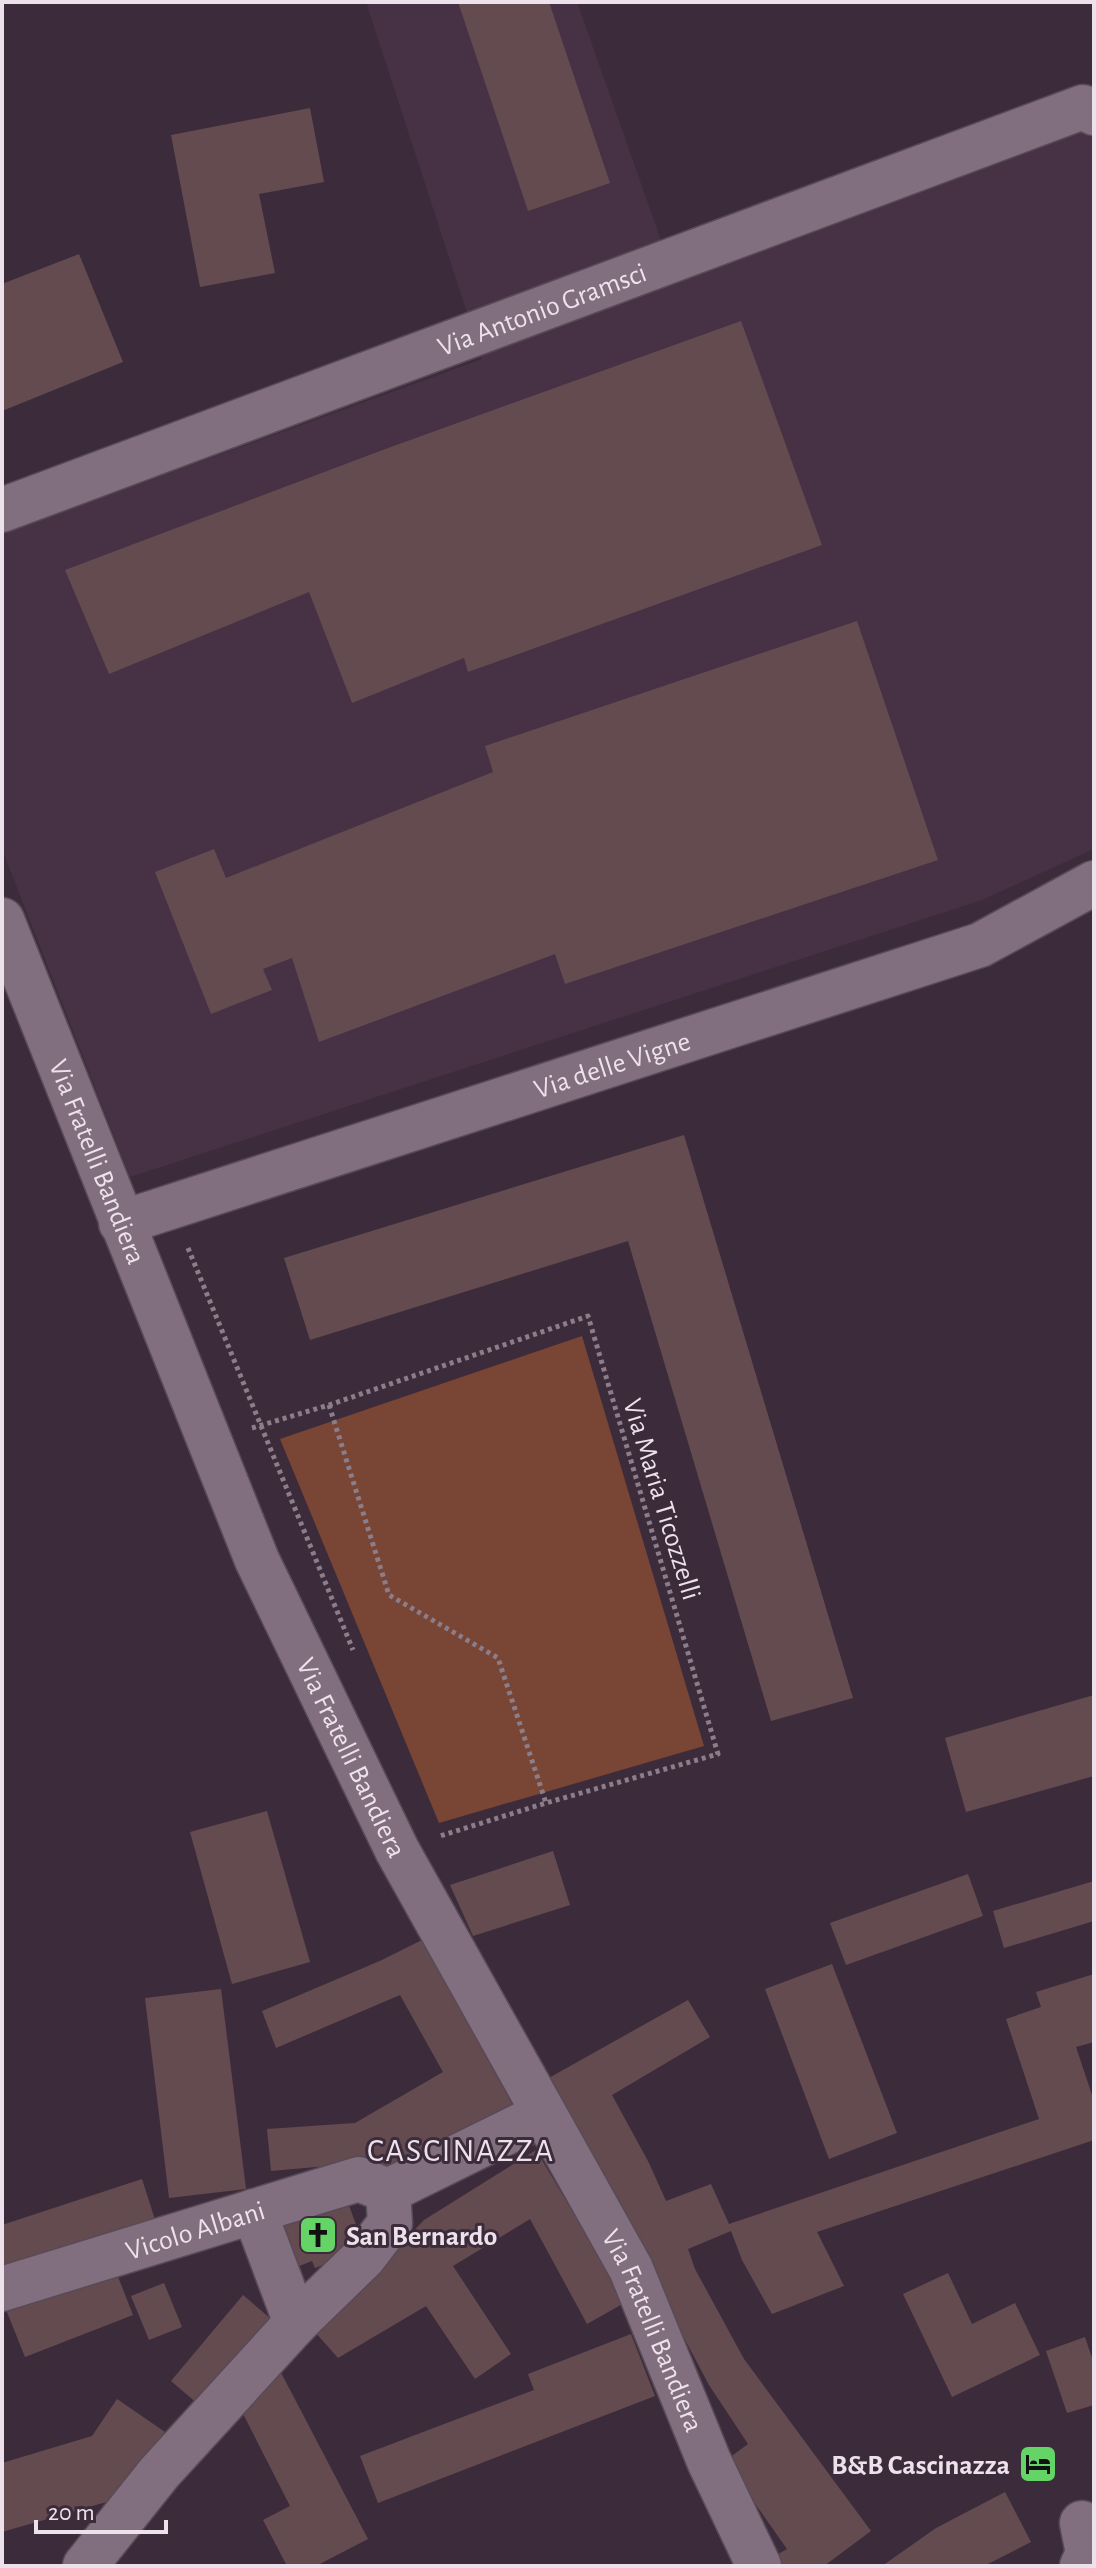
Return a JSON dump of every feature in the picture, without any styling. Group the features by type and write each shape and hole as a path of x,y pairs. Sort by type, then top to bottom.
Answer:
{"street":[{"name":"Via Antonio Gramsci","path":"2,510 1088,110"},
{"name":"Via delle Vigne","path":"121,1223 980,945 1094,883"},
{"name":"Via Fratelli Bandiera","path":"2,920 257,1560 397,1850 631,2269 709,2461 759,2566"},
{"path":"85,2566 159,2473 296,2323 364,2257 390,2223 388,2191 544,2114"},
{"name":"Vicolo Albani","path":"2,2289 359,2179 388,2191"},
{"path":"254,2211 296,2323"},
{"path":"1082,2523 1088,2553 1082,2566"}],"path":[{"path":"171,1207 358,1662"},
{"name":"Via Maria Ticozzelli","path":"209,1441 329,1405 588,1316 718,1754 397,1850"},
{"path":"329,1405 389,1595 498,1658 546,1803"}],"shaded area":[{"path":"366,2 577,2 675,280 1094,125 1094,849 982,900 130,1177 2,849 2,534 482,359"},
{"path":"582,1336 704,1746 439,1823 280,1439"}],"building":[{"path":"458,2 549,2 610,183 528,211"},
{"path":"310,108 324,182 259,194 275,273 200,287 171,135"},
{"path":"79,254 123,362 2,411 2,284"},
{"path":"741,321 822,545 468,672 464,658 352,703 309,592 109,674 65,570 388,448"},
{"path":"857,621 938,860 565,984 555,954 319,1042 292,958 263,969 272,990 211,1014 155,872 214,849 226,878 493,772 485,746"},
{"path":"684,1135 853,1698 771,1721 628,1241 310,1340 284,1258"},
{"path":"1094,1695 1094,1776 966,1812 945,1738"},
{"path":"267,1811 310,1962 232,1984 190,1832"},
{"path":"553,1851 570,1905 473,1936 450,1885"},
{"path":"968,1874 983,1916 846,1965 830,1923"},
{"path":"1094,1881 1094,1921 1004,1948 993,1911"},
{"path":"422,1940 512,2104 377,2172 372,2162 271,2171 267,2129 355,2123 443,2072 400,1995 276,2048 262,2011"},
{"path":"832,1964 897,2133 829,2159 765,1989"},
{"path":"1094,1974 1094,2042 1076,2047 1094,2101 1094,2140 817,2232 844,2286 772,2314 742,2260 731,2231 688,2249 695,2269 744,2359 871,2531 824,2566 778,2566 773,2557 787,2549 725,2461 748,2444 709,2385 547,2079 688,2000 710,2037 612,2095 666,2201 711,2184 729,2224 1039,2119 1006,2019 1041,2007 1036,1992"},
{"path":"221,1989 246,2189 169,2198 145,1998"},
{"path":"536,2150 626,2302 587,2324 530,2219 453,2266 511,2354 475,2379 426,2306 338,2358 315,2332 424,2220"},
{"path":"142,2179 157,2226 2,2277 2,2225"},
{"name":"San Bernardo","path":"347,2200 365,2249 315,2268 312,2261 289,2270 270,2220"},
{"path":"115,2269 133,2315 25,2357 7,2312"},
{"path":"948,2273 972,2324 1015,2303 1040,2355 952,2397 903,2294"},
{"path":"164,2283 182,2327 149,2340 131,2296"},
{"path":"243,2295 277,2324 205,2410 171,2381"},
{"path":"631,2334 655,2396 378,2503 360,2456 534,2390 528,2374"},
{"path":"1085,2337 1094,2364 1094,2405 1067,2413 1046,2351"},
{"path":"277,2365 368,2539 316,2566 287,2566 263,2520 290,2506 239,2406"},
{"path":"117,2399 165,2432 110,2501 2,2532 2,2463 92,2436"},
{"path":"1005,2492 1031,2542 984,2566 882,2566 936,2528"}],"place":[{"name":"San Bernardo","path":"318,2235"},
{"name":"B&B Cascinazza","path":"1038,2464"}],"district":[{"name":"CASCINAZZA","path":"461,2150"}]}
